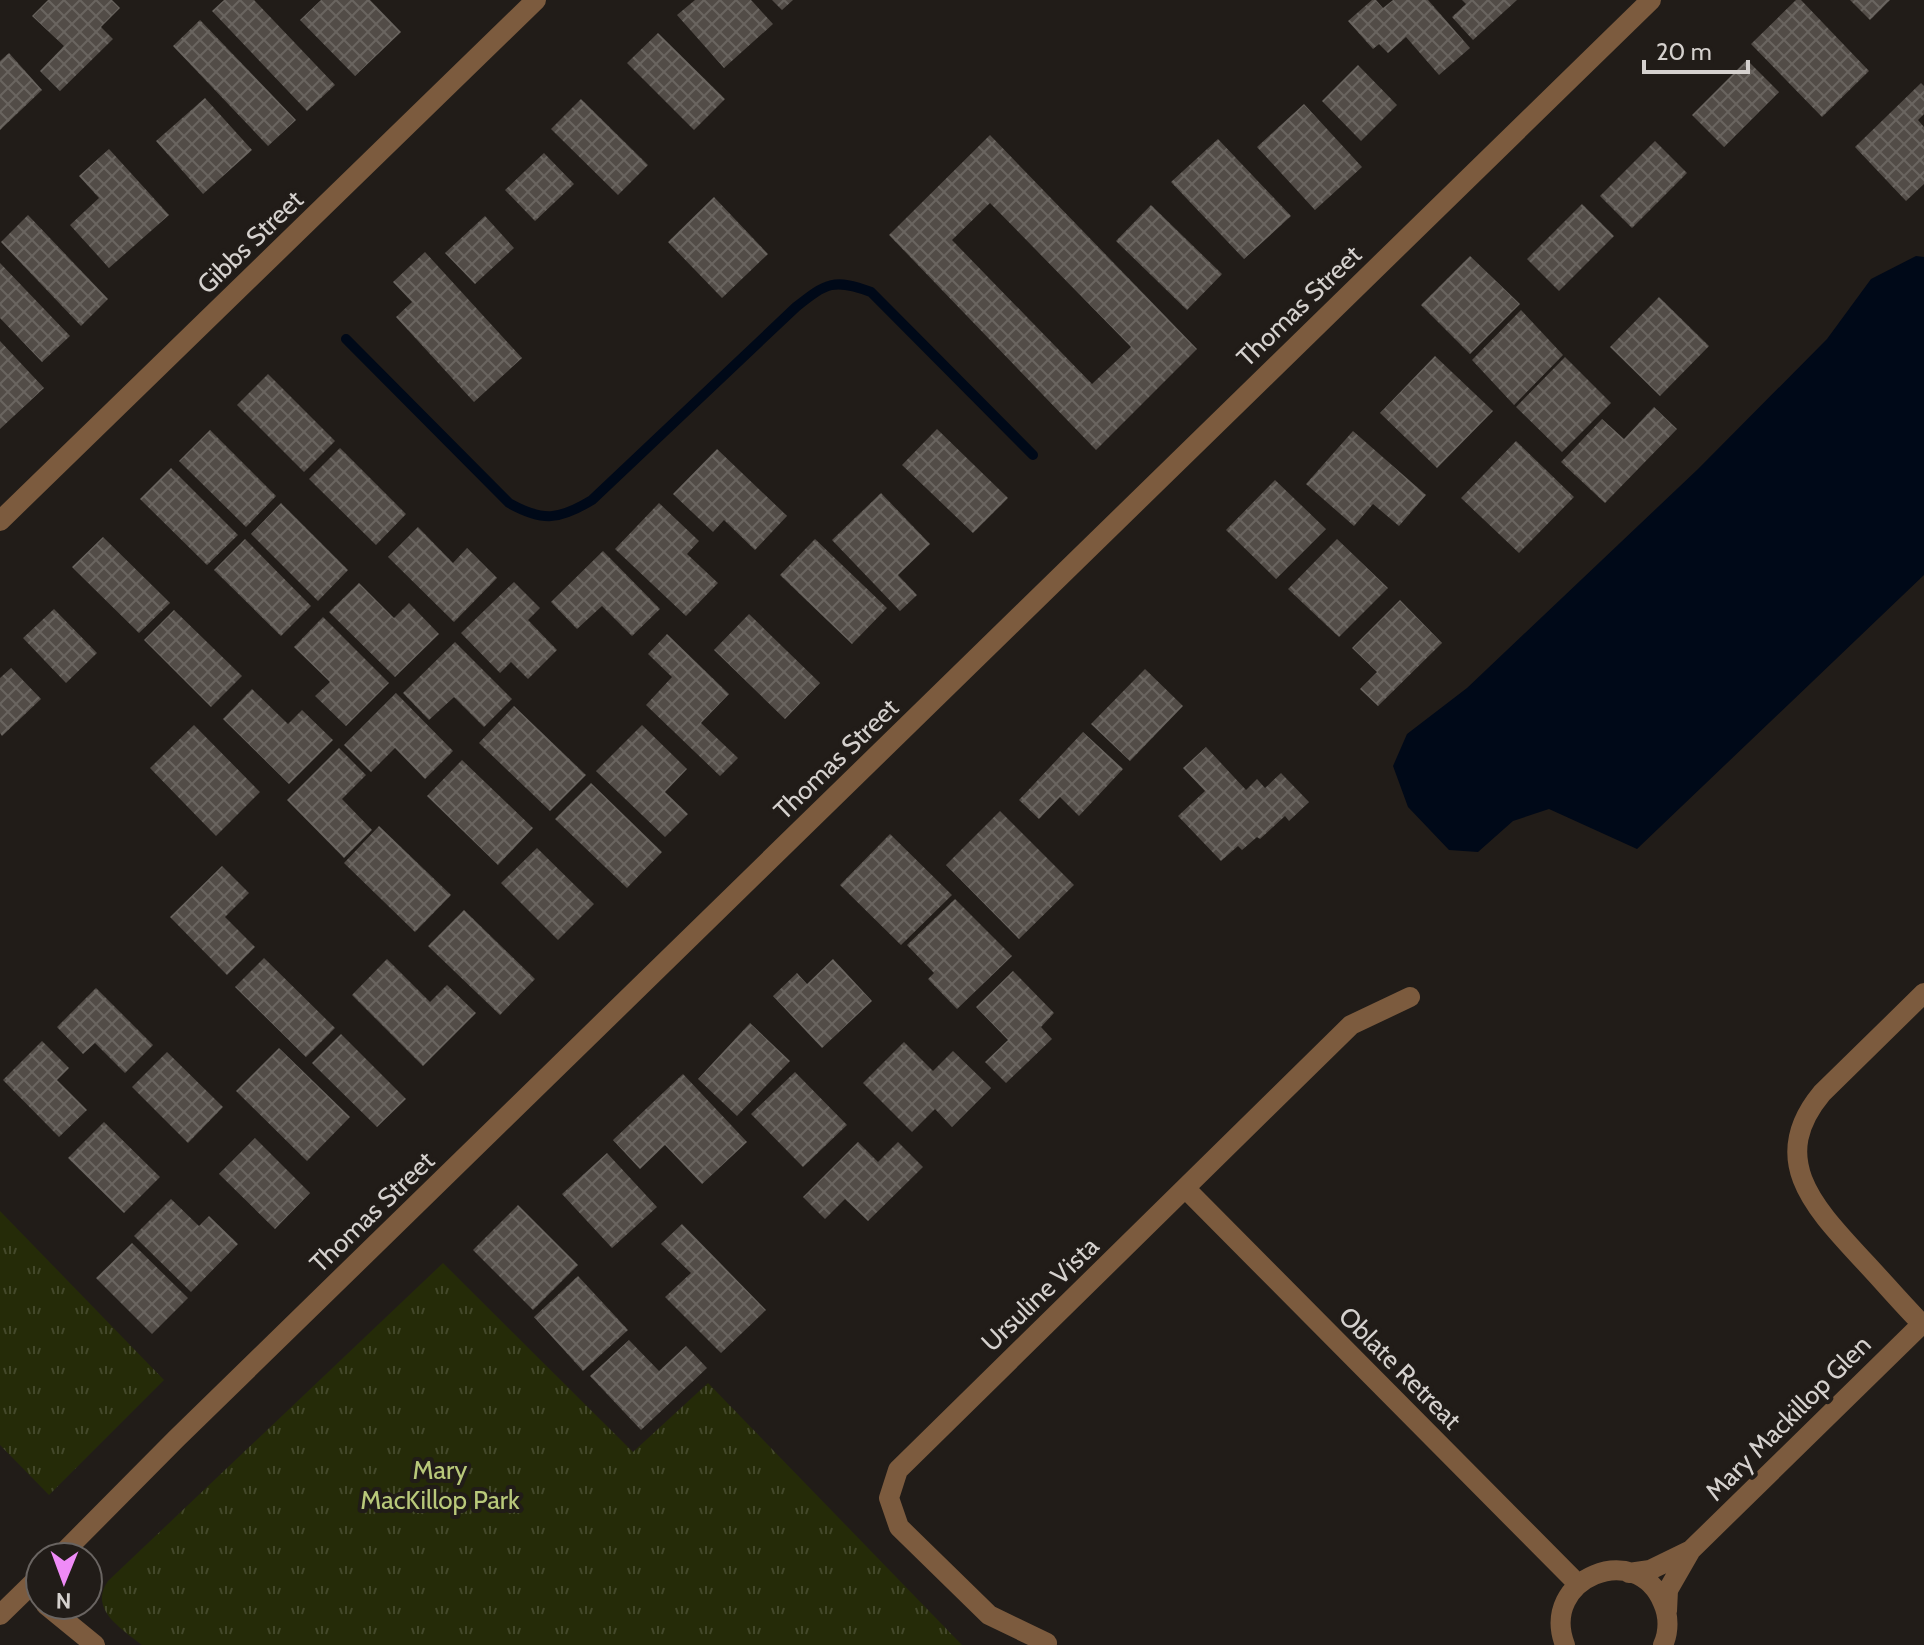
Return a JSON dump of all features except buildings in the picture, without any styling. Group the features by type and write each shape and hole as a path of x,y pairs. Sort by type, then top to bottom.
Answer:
{"street":[{"name":"Gibbs Street","path":"0,521 536,0"},
{"name":"Thomas Street","path":"75,1541 1651,0"},
{"path":"1923,1325 1831,1225 1807,1194 1798,1162 1798,1134 1807,1111 1822,1093 1924,993"},
{"name":"Ursuline Vista","path":"1047,1643 989,1615 899,1527 889,1498 898,1470 1351,1025 1410,997"},
{"name":"Oblate Retreat","path":"1185,1188 1578,1584"},
{"name":"Mary Mackillop Glen","path":"1691,1550 1923,1325"},
{"path":"1629,1573 1650,1570 1691,1550"},
{"path":"1663,1645 1668,1626 1668,1590 1691,1550"},
{"path":"1565,1645 1561,1622 1563,1608 1578,1584 1602,1572 1616,1570 1629,1573 1653,1586 1667,1611"},
{"path":"0,1615 24,1598"},
{"path":"66,1621 95,1645"}],"green space":[{"path":"0,1211 164,1380 49,1495 0,1445"},
{"name":"Mary MacKillop Park","path":"443,1263 633,1452 708,1383 962,1645 142,1645 117,1625 105,1609 104,1589 108,1581"}],"water":[{"path":"1916,256 1924,257 1924,575 1637,849 1549,809 1513,821 1478,852 1449,850 1408,807 1393,766 1407,734 1467,688 1698,469 1827,339 1871,279"}],"waterway":[{"path":"346,339 509,503 542,516 570,512 592,500 796,307 823,288 839,284 871,292 1033,455"}]}
